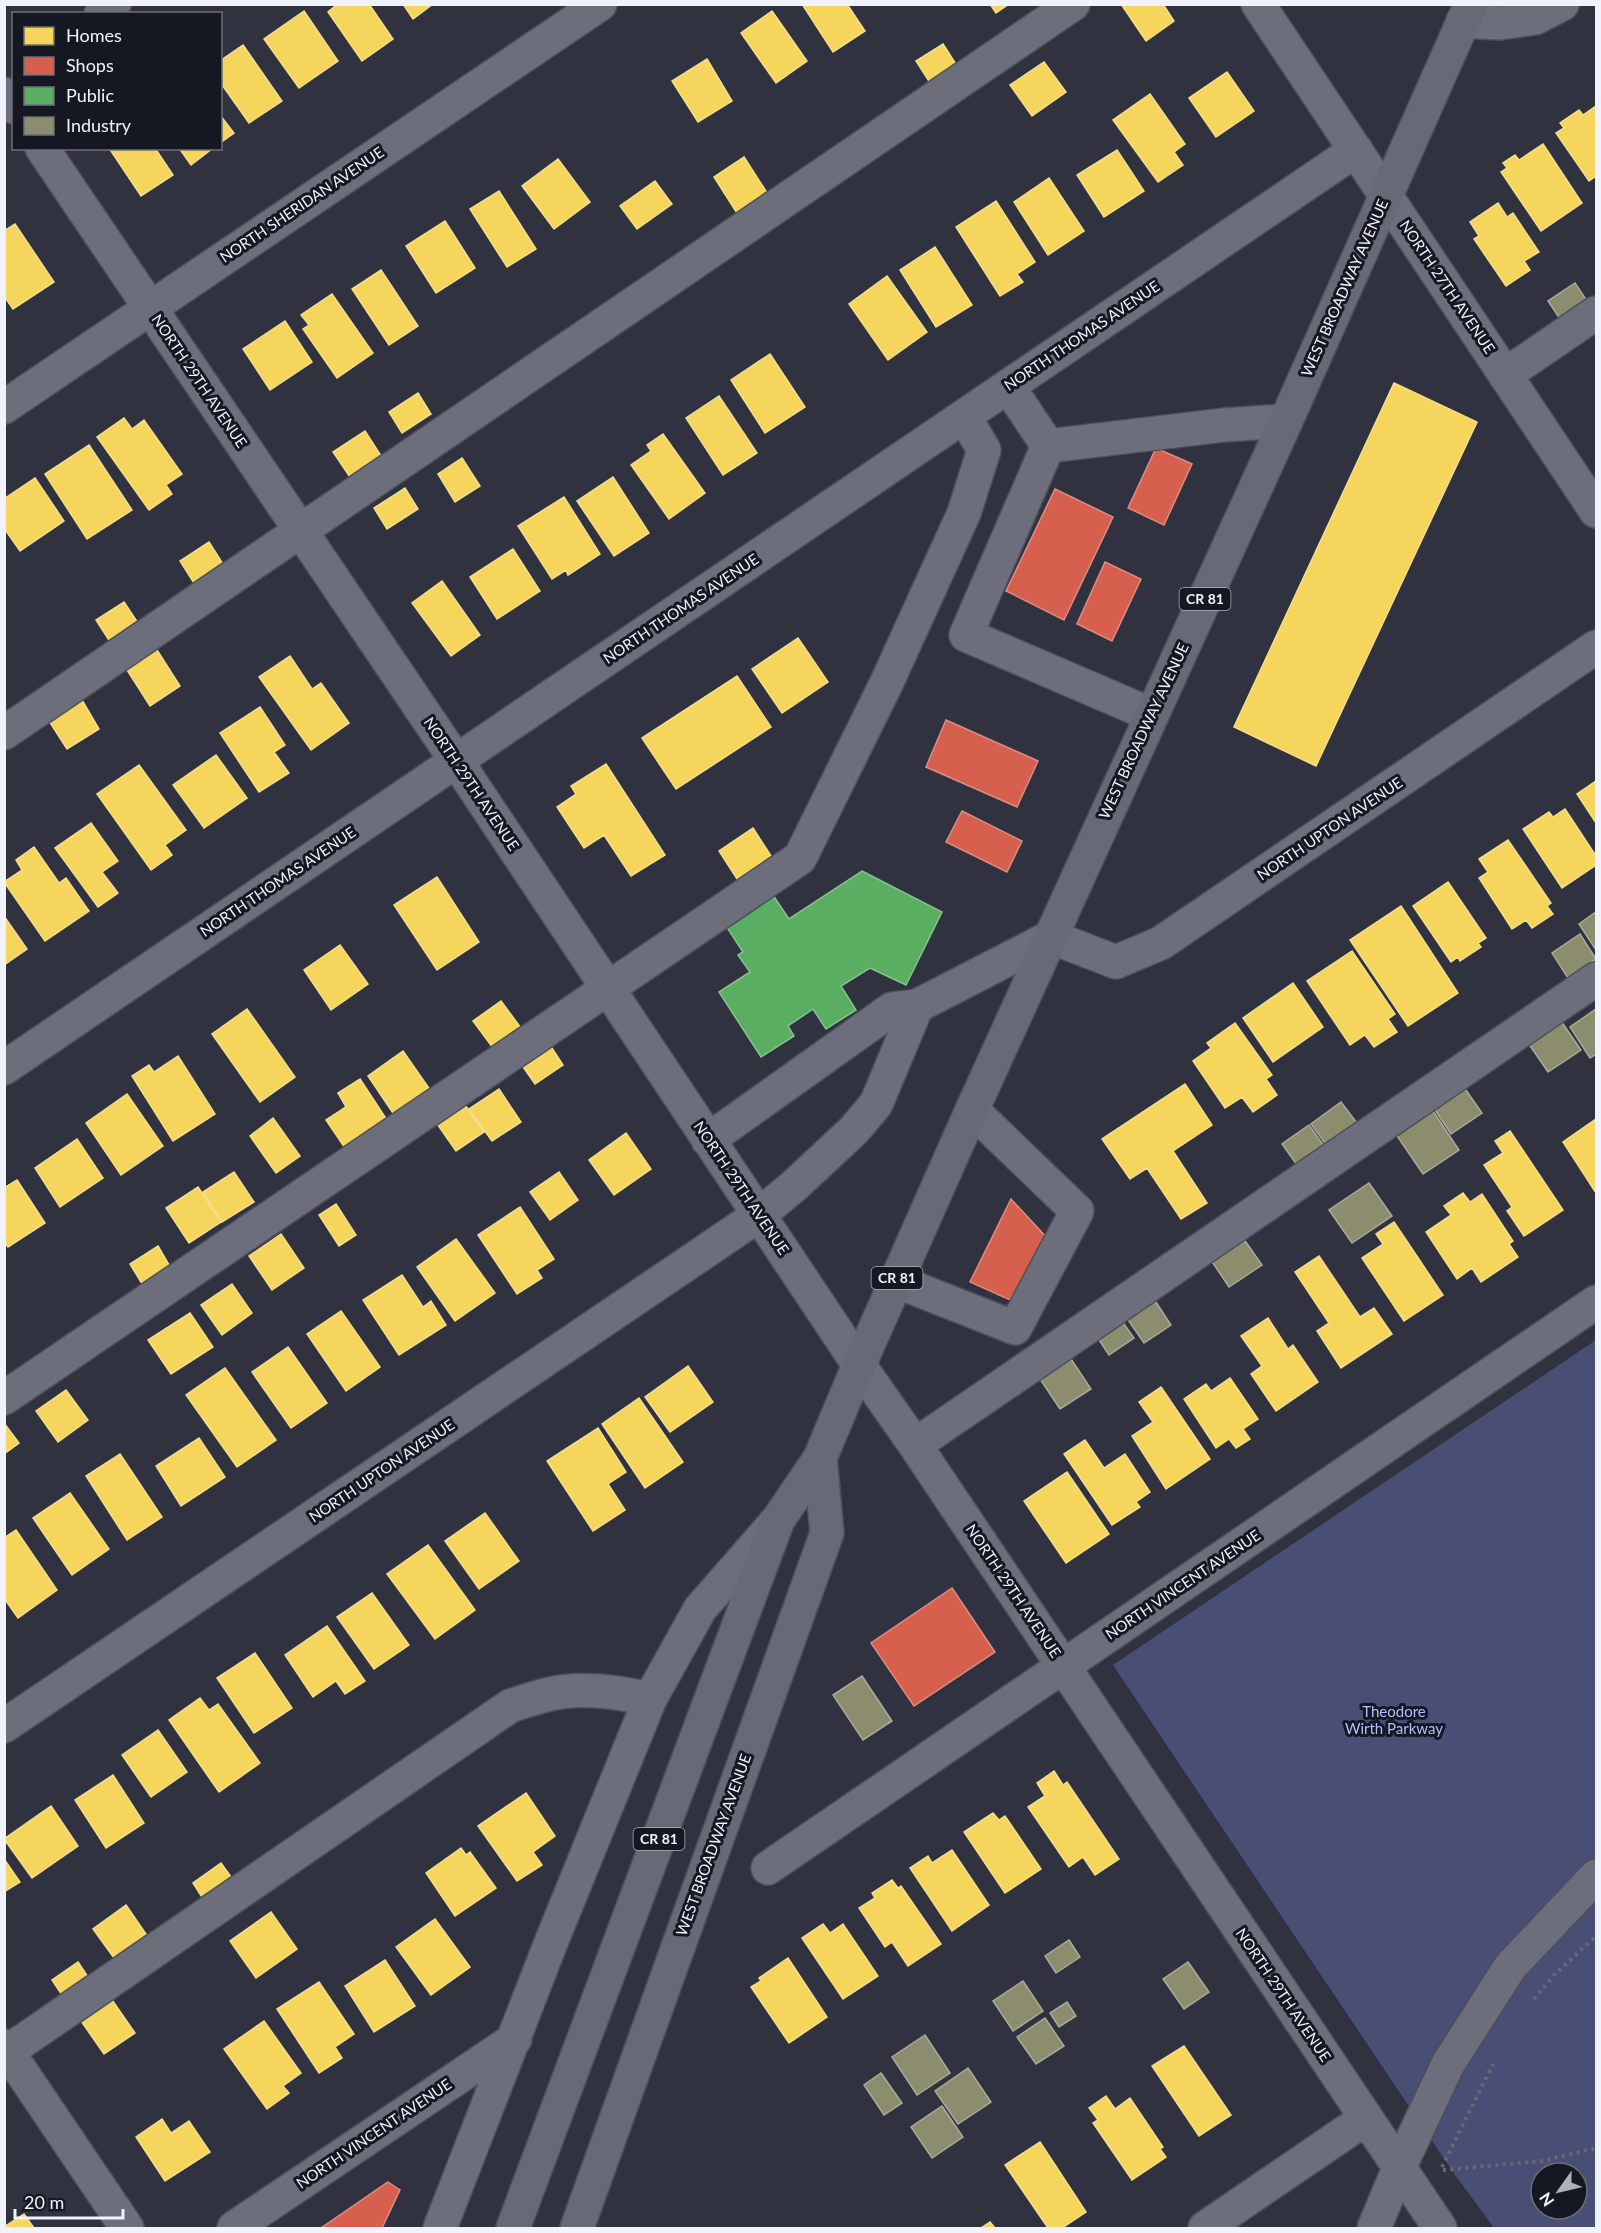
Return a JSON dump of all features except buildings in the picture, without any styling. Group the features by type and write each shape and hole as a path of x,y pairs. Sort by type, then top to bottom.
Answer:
{"main road":[{"name":"WEST BROADWAY AVENUE","path":"513,2229 778,1520 820,1458 972,1110 1287,421 1385,194 1467,13"},
{"name":"WEST BROADWAY AVENUE","path":"577,2229 826,1533 820,1458"}],"street":[{"name":"NORTH SHERIDAN AVENUE","path":"4,407 600,4"},
{"path":"4,733 1073,4"},
{"name":"NORTH 27TH AVENUE","path":"1258,4 1596,510"},
{"path":"1467,13 1499,23 1535,18 1562,4"},
{"name":"NORTH 29TH AVENUE","path":"43,150 457,762 708,1140 1440,2229"},
{"name":"NORTH THOMAS AVENUE","path":"4,1068 1356,150"},
{"path":"1506,375 1596,313"},
{"path":"1008,386 1048,446"},
{"path":"4,1398 800,858 887,682 964,513 984,450 964,416"},
{"path":"1048,446 1224,425 1287,421"},
{"path":"1048,446 966,634 1152,715"},
{"name":"NORTH UPTON AVENUE","path":"1051,937 1116,962 1161,943 1596,647"},
{"path":"708,1140 892,1008 917,1006 1051,937"},
{"path":"915,1445 1596,979"},
{"name":"NORTH UPTON AVENUE","path":"4,1726 759,1215 854,1130 876,1104 917,1006"},
{"path":"896,1281 1015,1328 1077,1211 972,1110"},
{"name":"NORTH VINCENT AVENUE","path":"768,1868 1596,1302"},
{"name":"WEST BROADWAY AVENUE","path":"440,2229 550,1945 650,1700 700,1609 778,1520"},
{"path":"127,2229 6,2051 510,1706 548,1694 588,1690 615,1692 650,1700"},
{"path":"1374,2229 1399,2168 1448,2064 1510,1967 1596,1876"},
{"name":"NORTH VINCENT AVENUE","path":"234,2229 515,2039"},
{"path":"1205,2229 1365,2119"}],"path":[{"path":"1527,2008 1555,1974 1596,1936"},
{"path":"1497,2055 1440,2170 1542,2161 1596,2148"}],"green space":[{"name":"Theodore Wirth Parkway","path":"1596,1340 1596,2228 1494,2228 1453,2172 1113,1665"}]}
